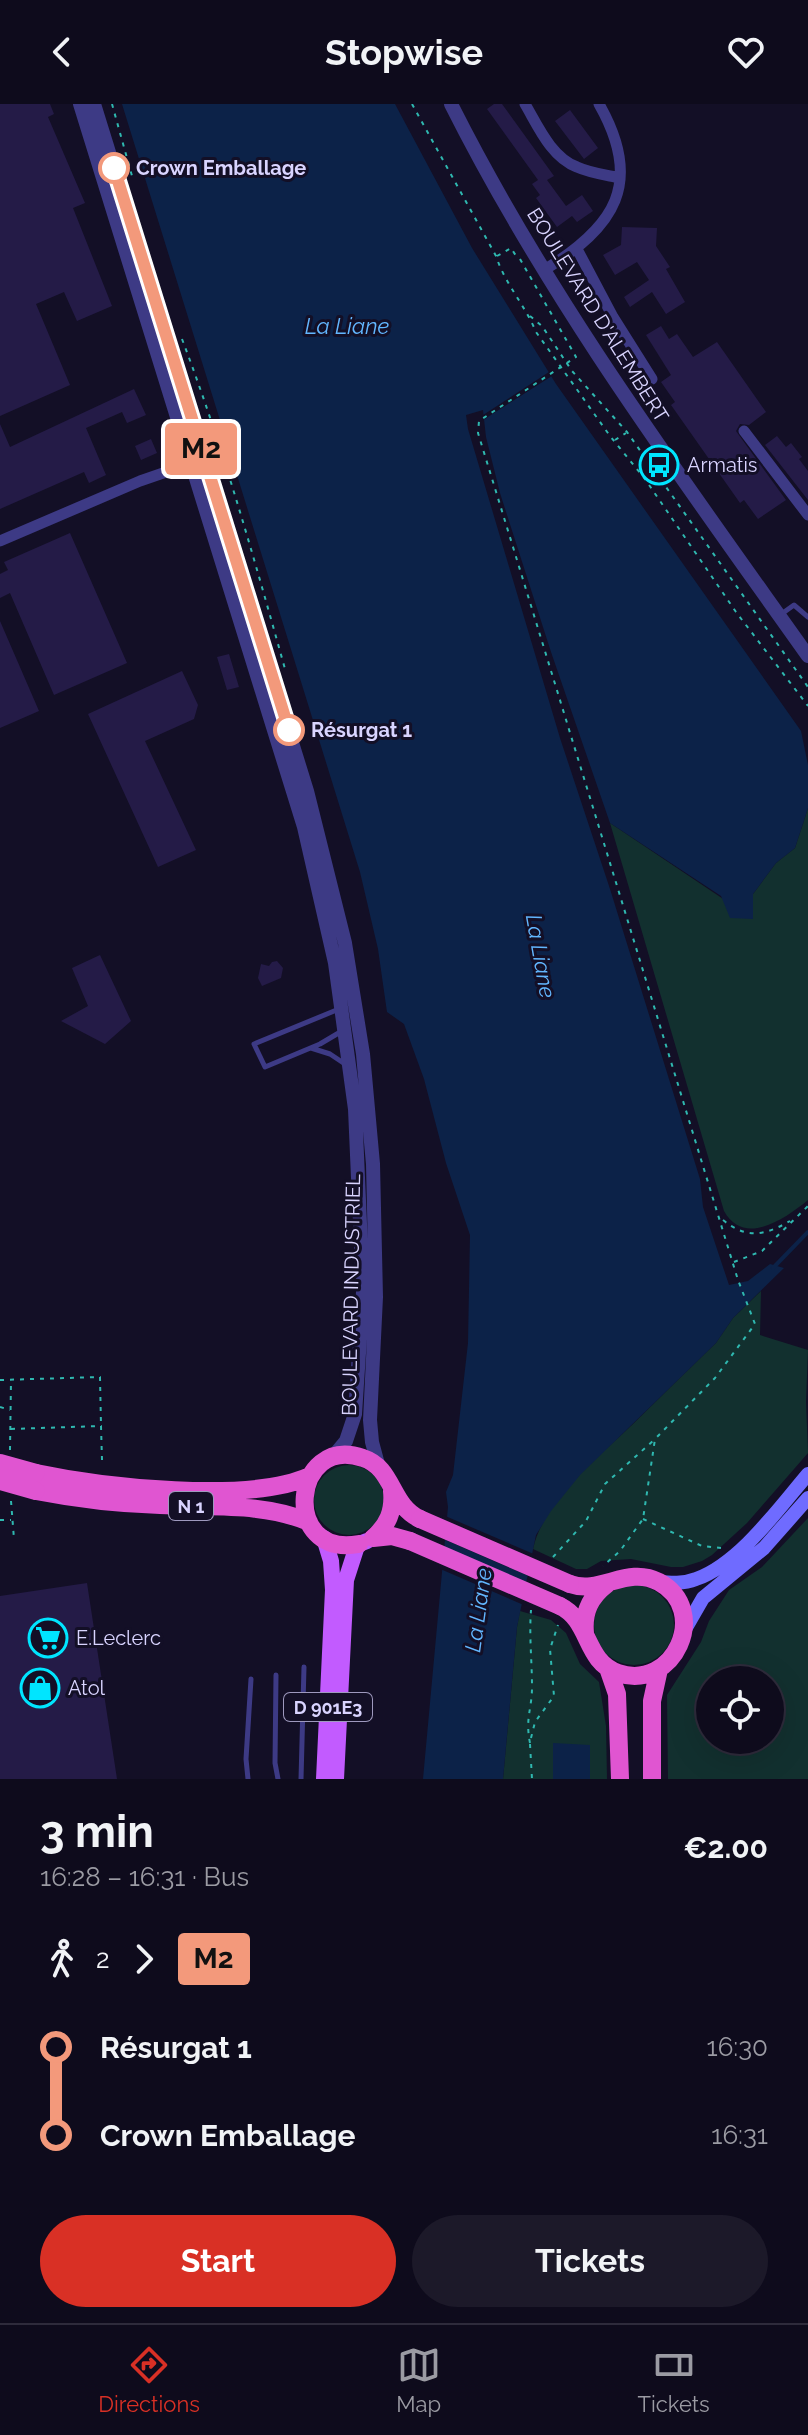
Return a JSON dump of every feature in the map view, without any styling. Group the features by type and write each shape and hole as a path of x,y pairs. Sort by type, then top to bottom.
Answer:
{"highway":[{"path":"347,1455 360,1457 379,1468 405,1510 570,1584 587,1587 603,1576 632,1576 659,1582 679,1602 684,1618 684,1631 674,1657 659,1669 633,1676 608,1668 594,1655 576,1617 410,1541 392,1536 340,1544 324,1538 304,1512 303,1496 310,1476 319,1465 347,1455"},
{"name":"N 1","path":"0,1463 36,1482 121,1503 256,1509 309,1522"},
{"name":"N 1","path":"0,1481 225,1490 281,1485 310,1476"},
{"path":"366,1541 389,1519 393,1505 392,1491"},
{"path":"585,1633 588,1607 603,1576"},
{"path":"608,1668 617,1694 620,1779"},
{"path":"652,1779 652,1701 659,1669"}],"main road":[{"path":"659,1582 692,1580 723,1563 750,1540 808,1474"},
{"path":"684,1631 703,1598 764,1548 807,1498"},
{"name":"D 901E3","path":"324,1538 333,1581 324,1779"},
{"name":"D 901E3","path":"336,1779 347,1576 366,1541"}],"street":[{"name":"BOULEVARD INDUSTRIEL","path":"80,104 315,816 342,929 368,1107 375,1207 375,1320 370,1420 379,1468"},
{"name":"BOULEVARD INDUSTRIEL","path":"94,104 198,461"},
{"name":"BOULEVARD D'ALEMBERT","path":"451,104 544,270 630,406 808,656"},
{"path":"525,104 548,143 569,163 580,169 620,178"},
{"path":"544,270 593,235 608,216 615,199 620,178 617,144 599,104"},
{"path":"577,249 613,317 652,379"},
{"path":"744,431 808,515"},
{"path":"0,541 140,481 198,461"},
{"name":"BOULEVARD INDUSTRIEL","path":"332,1458 346,1441 352,1427 360,1359 363,1292 362,1211 346,1029 352,1010"}],"lane":[{"path":"779,615 794,605 808,617"},
{"path":"346,1029 265,1067 254,1044 318,1015 352,1010"},
{"path":"310,1048 330,1054 351,1071"},
{"path":"301,1779 304,1667"},
{"path":"276,1675 275,1763 278,1779"},
{"path":"248,1779 246,1759 251,1679"}],"path":[{"path":"412,104 496,256 501,271 558,369 645,479 736,612 808,706"},
{"path":"496,256 511,248 576,357 479,421 477,429 722,1219 738,1280 755,1321 752,1331 715,1378 605,1484 590,1515 571,1538"},
{"path":"519,259 524,256"},
{"path":"529,316 542,326 567,364 627,432 808,687"},
{"path":"614,441 636,427"},
{"path":"733,1262 762,1251 808,1206"},
{"path":"722,1219 738,1231 749,1233 773,1230 794,1219"},
{"path":"0,1380 100,1377 102,1460"},
{"path":"0,1407 11,1410"},
{"path":"10,1429 101,1426"},
{"path":"603,1576 643,1519 655,1439"},
{"path":"643,1519 702,1546 726,1551"},
{"path":"0,1520 12,1520"},
{"path":"530,1743 535,1722 554,1696 550,1649 561,1612"},
{"path":"530,1637 532,1687 527,1721 532,1779"}],"green space":[{"path":"808,808 808,1200 788,1215 765,1226 742,1227 732,1222 724,1211 610,823 753,919 753,894 776,863 795,848"},
{"path":"761,1291 760,1335 808,1350 808,1453 747,1523 712,1555 683,1567 631,1559 601,1561 587,1569 576,1569 533,1549 548,1514 574,1481 716,1343 733,1318"},
{"path":"349,1465 374,1475 384,1500 374,1525 349,1535 324,1525 314,1500 324,1475"},
{"path":"808,1518 808,1779 668,1779 667,1695 729,1590 762,1567"},
{"path":"634,1585 662,1597 674,1625 662,1653 634,1665 606,1653 594,1625 606,1597"},
{"path":"520,1611 551,1620 566,1633 580,1664 599,1682 606,1726 607,1779 503,1779"}],"water":[{"name":"La Liane","path":"122,104 395,104 472,248 556,384 801,731 808,765 808,808 795,848 776,863 753,894 753,919 730,918 721,896 610,823 500,493 486,437 483,410 466,415 560,738 700,1179 703,1207 729,1285 748,1281 770,1264 784,1268 733,1318 716,1343 580,1475 536,1535 517,1627 503,1779 423,1779 448,1507 446,1492 453,1475 468,1343 470,1235 446,1163 424,1079 404,1024 387,1012 378,949 360,872"},
{"path":"553,1743 590,1745 590,1779 553,1779"}],"pier":[{"path":"552,370 555,374 480,422 480,417"},
{"path":"443,1515 536,1555 531,1577 441,1538"},
{"path":"440,1545 530,1584 526,1606 438,1568"}],"building":[{"path":"0,104 50,104 54,114 48,117 85,203 73,208 112,306 77,321 64,292 36,304 70,385 0,416"},
{"path":"494,104 502,104 554,176 547,180 566,206 582,195 593,211 577,222 572,216 557,227 536,198 540,195 532,184 538,180 487,109"},
{"path":"570,110 598,148 584,159 555,121"},
{"path":"622,227 657,228 656,246 670,267 666,269 685,302 666,314 652,292 630,307 624,297 649,280 637,262 615,275 603,255 621,245"},
{"path":"661,326 669,339 677,334 693,357 717,342 766,412 749,425 740,424 736,431 786,500 758,519 744,500 740,503 671,405 675,402 661,382 671,375 646,335"},
{"path":"134,389 146,415 127,423 122,412 86,428 106,475 89,483 84,472 0,509 0,424 10,447"},
{"path":"777,436 786,447 791,443 802,457 799,459 808,471 808,500 765,445"},
{"path":"151,439 157,453 141,460 135,446"},
{"path":"70,533 127,663 54,695 10,593 0,598 0,574 8,570 4,562"},
{"path":"0,621 39,711 0,728"},
{"path":"229,654 239,687 227,690 217,657"},
{"path":"182,671 198,705 194,719 145,741 196,850 158,867 88,714"},
{"path":"100,955 131,1021 105,1044 61,1021 88,1006 72,968"},
{"path":"277,961 283,968 281,978 262,986 258,978 261,964 269,966"},
{"name":"E.Leclerc","path":"87,1583 117,1779 0,1779 0,1596"}],"waterway":[{"path":"773,1268 808,1232"}],"bus line":[{"name":"M2","path":"114,168 289,730"}],"place":[{"name":"Crown Emballage","path":"114,168"},
{"name":"Armatis","path":"659,465"},
{"name":"Résurgat 1","path":"289,730"},
{"name":"E.Leclerc","path":"48,1638"},
{"name":"Atol","path":"40,1688"}]}
